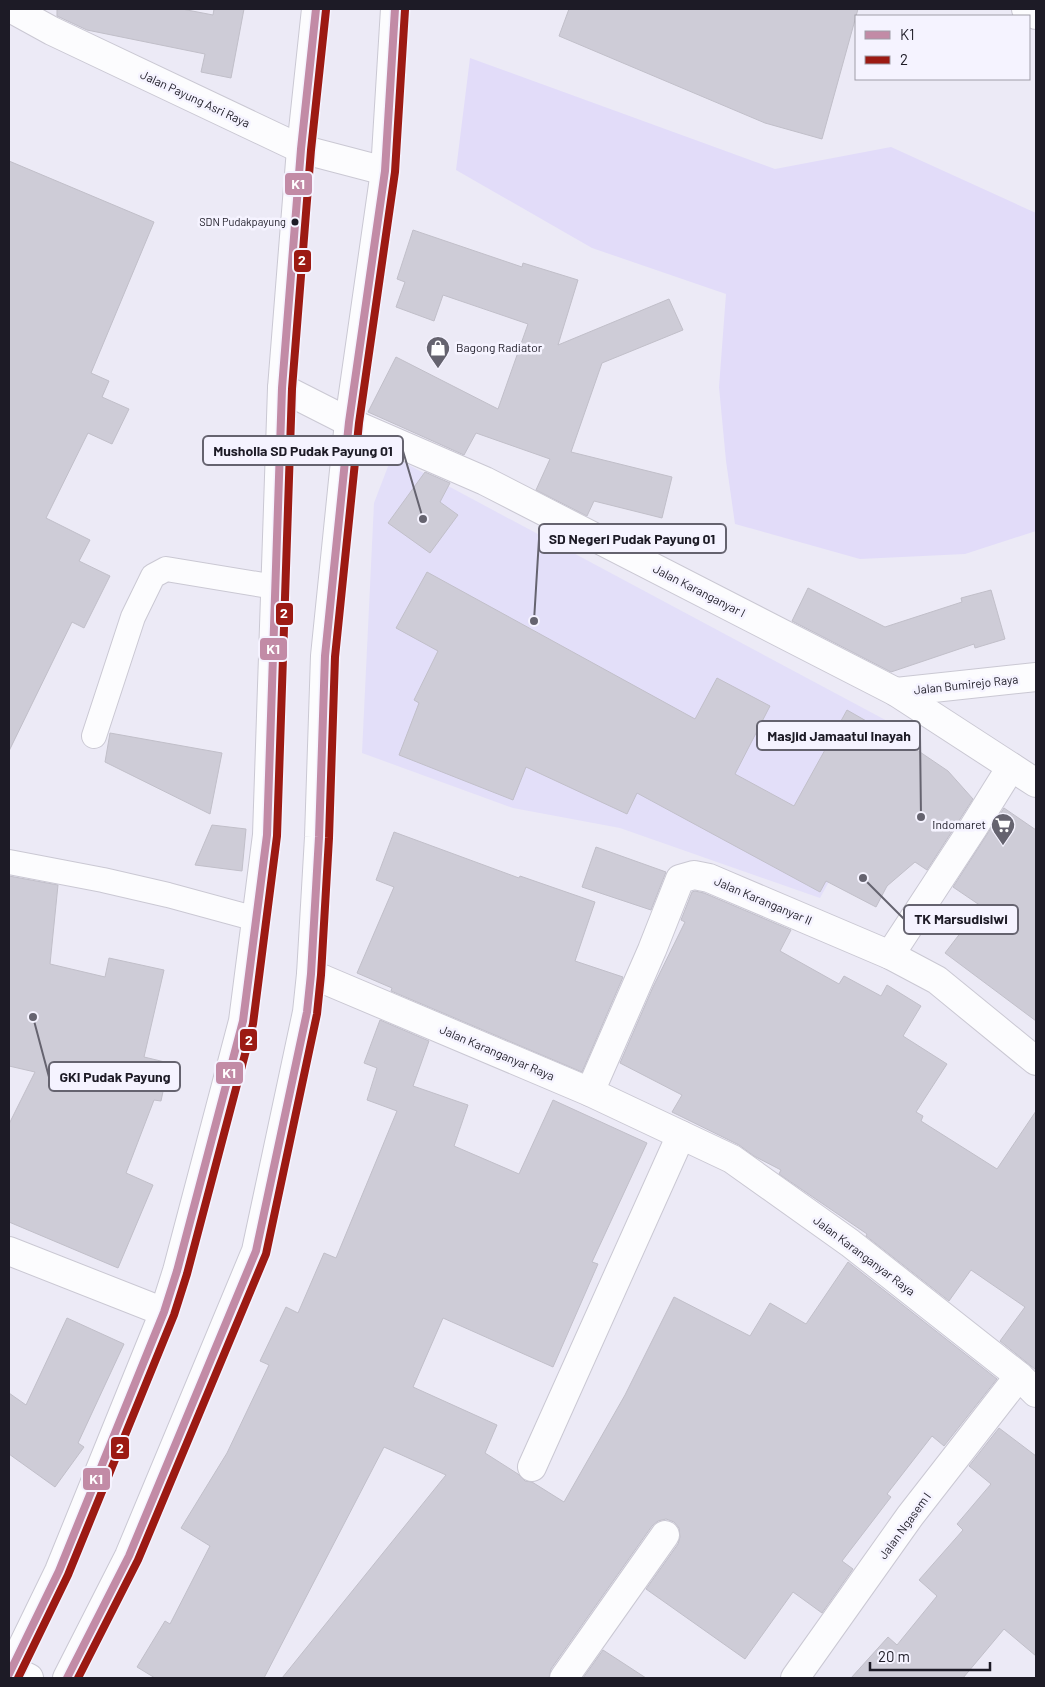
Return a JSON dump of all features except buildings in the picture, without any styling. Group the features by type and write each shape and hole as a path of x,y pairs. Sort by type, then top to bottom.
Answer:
{"main road":[{"name":"Jalan Payung Asri Raya","path":"12,9 52,31 301,149 385,171"},
{"path":"16,1674 164,1312 177,1271 243,1022 267,835 282,388 301,149 316,9"},
{"path":"68,1678 129,1556 256,1251 307,1012 312,974 319,837 325,656 349,422 385,171 395,9"},
{"path":"1026,9 1036,14"},
{"name":"Jalan Karanganyar I","path":"282,388 349,422 484,481 896,692 1036,783"},
{"name":"Jalan Bumirejo Raya","path":"896,692 1036,677"},
{"path":"890,955 1011,767"},
{"name":"Jalan Karanganyar II","path":"590,1092 652,950 680,879 694,875 709,878 890,955 938,980 1036,1061"},
{"name":"Jalan Karanganyar Raya","path":"312,974 590,1092 732,1159 850,1244 1027,1385"},
{"path":"532,1467 681,1135"},
{"path":"9,1252 164,1312"},
{"name":"Jalan Ngasem I","path":"795,1678 910,1516 1027,1385"},
{"path":"564,1678 665,1535"}],"lane":[{"path":"94,736 133,617 153,576 166,569 275,587"},
{"path":"9,862 168,895 256,919"}],"shaded area":[{"path":"470,58 775,169 891,147 1036,213 1036,531 965,554 860,559 735,524 726,461 719,387 726,294 592,248 456,170"},
{"path":"392,456 921,739 853,838 820,898 620,828 513,808 362,753 374,503"}],"transit line":[{"name":"K1","path":"9,1674 59,1571 164,1312 177,1271 243,1021 267,835 282,388 301,149 316,9"},
{"name":"K1","path":"67,1678 129,1556 256,1251 307,1012 319,837 325,656 349,422 385,171 395,9"},
{"name":"2","path":"18,1678 68,1575 174,1315 187,1274 253,1024 277,836 292,389 311,150 326,10"},
{"name":"2","path":"78,1678 138,1560 266,1254 317,1014 329,838 335,657 359,423 395,172 405,10"}],"place":[{"name":"SDN Pudakpayung","path":"295,222"},
{"name":"Bagong Radiator","path":"438,369"},
{"name":"Musholla SD Pudak Payung 01","path":"423,519"},
{"name":"SD Negeri Pudak Payung 01","path":"534,621"},
{"name":"Masjid Jamaatul Inayah","path":"921,817"},
{"name":"Indomaret","path":"1003,846"},
{"name":"TK Marsudisiwi","path":"863,878"},
{"name":"GKI Pudak Payung","path":"33,1017"}]}
